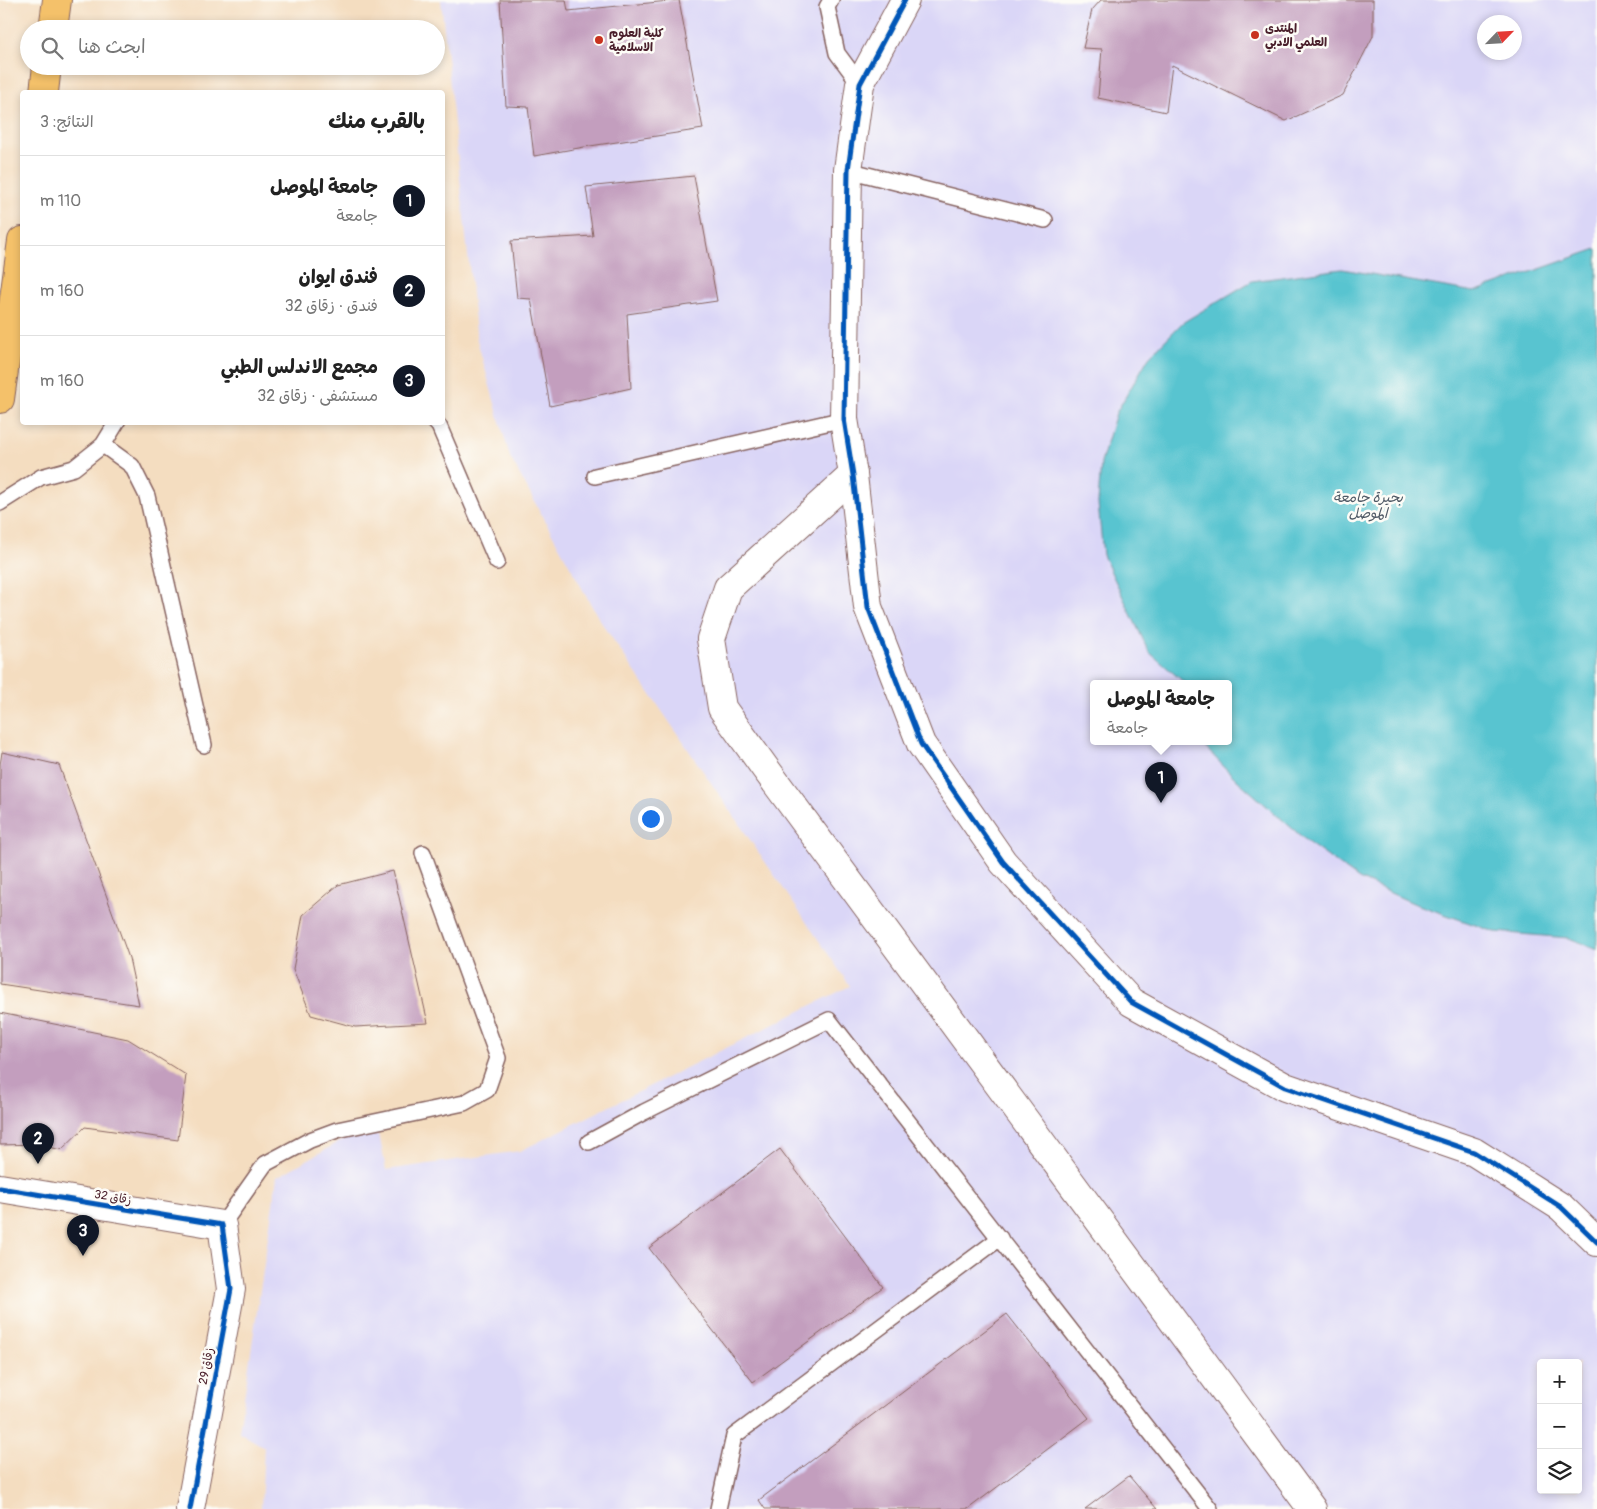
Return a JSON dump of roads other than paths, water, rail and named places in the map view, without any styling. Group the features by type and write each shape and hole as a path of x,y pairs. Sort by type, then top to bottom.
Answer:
{"main road":[{"path":"54,20 57,0"},
{"path":"44,90 47,75"},
{"path":"0,399 20,255"}],"street":[{"path":"906,0 860,84 848,170 844,419 853,475 868,607 921,744 1003,862 1131,1002 1284,1087 1474,1152 1561,1208 1597,1242"},
{"path":"853,475 728,588 712,639 722,708 1312,1509"},
{"name":"زقاق 32","path":"0,1188 222,1225"},
{"name":"زقاق 29","path":"190,1509 231,1289 222,1225"}],"lane":[{"path":"831,0 827,7 838,53 860,84"},
{"path":"848,170 1045,220"},
{"path":"595,476 844,419"},
{"path":"0,503 42,477 74,468 103,445 115,425"},
{"path":"438,425 498,562"},
{"path":"103,445 132,466 147,496 204,746"},
{"path":"222,1225 265,1164 302,1144 337,1130 464,1103 487,1090 498,1058 423,853"},
{"path":"589,1142 644,1112 829,1020 1210,1509"},
{"path":"718,1509 734,1436 1000,1238"}],"water":[{"name":"بحيرة جامعة الموصل","path":"1597,249 1597,949 1569,938 1495,932 1413,903 1359,879 1310,844 1236,779 1203,745 1232,745 1232,680 1181,680 1149,652 1103,555 1098,503 1101,463 1116,413 1149,357 1182,323 1252,281 1342,269 1474,292"}],"place":[{"name":"المنتدى العلمي الادبي","path":"1255,35"},
{"name":"كلية العلوم الاسلامية","path":"599,40"},
{"name":"جامعة الموصل","path":"1161,803"},
{"name":"فندق ايوان","path":"38,1164"},
{"name":"مجمع الاندلس الطبي","path":"83,1256"}]}
